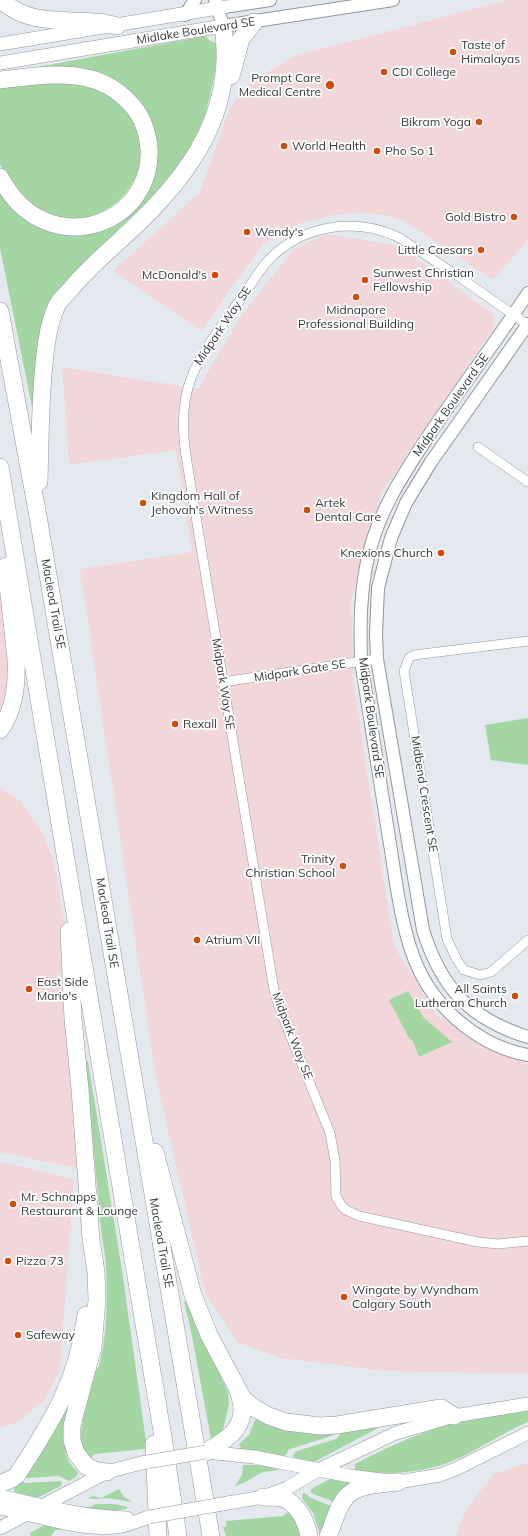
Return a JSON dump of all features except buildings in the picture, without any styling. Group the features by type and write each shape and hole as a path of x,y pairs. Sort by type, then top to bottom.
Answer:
{"highway":[{"path":"0,0 20,13 39,19 52,21 96,22 117,26"},
{"path":"223,88 230,80 241,39 254,22"},
{"path":"39,522 40,408 46,341 58,304 87,270 145,217 192,160 205,138 217,109 223,88 225,39 223,26"},
{"path":"0,80 40,76 68,76 85,78 107,84 122,94 139,114 146,130 149,158 142,184 128,206 112,218 103,222 77,228 43,221 27,211 12,196 0,177"},
{"name":"Macleod Trail SE","path":"0,311 39,522 210,1536"},
{"path":"0,467 66,855 178,1536"},
{"path":"0,730 11,710 17,673 1,515 4,490"},
{"path":"66,855 73,1019 82,1111 91,1239 96,1272 96,1323 93,1347 73,1421 72,1440 76,1453 86,1466 97,1471 107,1472"},
{"path":"126,1041 193,1295 209,1335 243,1398 256,1409 269,1416 286,1422 304,1425 337,1425 441,1408 454,1416"},
{"path":"0,1484 17,1475 50,1424 70,1383 79,1353 84,1327 88,1299 91,1239"},
{"path":"143,1319 154,1444 158,1536"},
{"path":"206,1452 230,1437 241,1421 241,1400 235,1384"},
{"path":"328,1536 340,1508 350,1493 362,1488 398,1482"},
{"path":"263,1496 281,1498 294,1505 300,1512 309,1536"}],"main road":[{"name":"Midlake Boulevard SE","path":"0,44 185,15 220,4"},
{"name":"Midlake Boulevard SE","path":"0,63 223,26"},
{"path":"0,1496 43,1506 105,1517 149,1517 263,1496 287,1488 320,1469 396,1433 454,1416 528,1404"},
{"path":"0,1528 107,1472 206,1452 254,1457 350,1476 398,1482 440,1475 456,1469 525,1436"},
{"path":"0,1508 85,1526 122,1526 149,1517"},
{"path":"119,1536 130,1527 149,1517"}],"street":[{"path":"185,15 195,0"},
{"name":"Midlake Boulevard SE","path":"220,4 270,0"},
{"name":"Midlake Boulevard SE","path":"223,26 393,0"},
{"path":"220,4 223,26"},
{"name":"Midpark Way SE","path":"528,324 458,276 398,237 389,233 363,227 335,226 313,231 290,243 266,264 213,338 192,373 183,413 186,456 274,990 279,1008 330,1133 335,1161 336,1196 346,1210 360,1216 478,1242 498,1244 528,1241"},
{"name":"Midpark Boulevard SE","path":"528,293 418,452 386,506 369,552 363,585 361,661 395,876 411,946 420,971 428,985 443,1005 465,1026 491,1042 528,1055"},
{"name":"Midpark Boulevard SE","path":"528,324 431,462 406,503 391,538 378,588 376,634 377,659 422,930 434,962 451,988 463,1002 476,1012 505,1029 528,1037"},
{"path":"478,447 528,482"},
{"name":"Midbend Crescent SE","path":"528,641 414,655 409,658 404,671 447,939 457,960 464,970 480,975 491,972 528,940"},
{"name":"Midpark Gate SE","path":"223,682 377,659"}],"shaded area":[{"path":"508,0 528,0 528,240 493,280 404,221 388,216 366,213 333,215 298,224 263,244 201,331 113,271 200,192 230,107 251,82 297,55"},
{"path":"326,234 399,246 494,315 493,329 381,493 351,600 354,686 394,946 437,1016 528,1065 528,1374 385,1371 281,1358 237,1342 205,1293 155,1073 80,569 192,552 176,450 69,465 62,367 199,389 243,313 294,249"},
{"path":"0,583 10,669 4,709 0,715"},
{"path":"0,788 20,801 40,828 54,860 105,1174 0,1152"},
{"path":"0,1162 74,1179 60,1371 44,1401 17,1422 0,1428"},
{"path":"528,1463 528,1536 456,1536 466,1509 494,1474"}],"green space":[{"path":"206,36 209,40 217,44 215,72 205,115 195,139 186,155 161,189 92,254 66,284 37,407 32,407 0,248 0,186 21,210 105,225 155,164 158,144 154,141 122,89 38,71 37,67"},
{"path":"79,82 107,92 121,105 137,126 142,149 138,171 127,192 110,208 88,217 64,218 39,209 26,200 7,178 2,169 0,164 0,84"},
{"path":"528,718 528,765 491,760 485,725"},
{"path":"408,991 423,1017 452,1042 419,1057 412,1039 410,1040 389,1000"},
{"path":"85,1061 88,1061 122,1270 146,1441 145,1449 95,1454 89,1459 81,1445 81,1432 83,1418 96,1369 98,1369 104,1343 107,1282"},
{"path":"184,1301 188,1304 228,1392 229,1405 222,1434 211,1439 192,1336"},
{"path":"73,1387 66,1450 69,1461 78,1472 76,1477 69,1481 59,1476 25,1477"},
{"path":"528,1407 528,1422 510,1430 466,1455 445,1464 420,1470 394,1473 355,1470 355,1464 422,1433 465,1420"},
{"path":"259,1419 336,1433 334,1435 290,1449 284,1456 241,1449 239,1444 249,1435 255,1420"},
{"path":"377,1423 378,1428 316,1461 313,1462 294,1458 293,1456 295,1452 300,1450 336,1439 340,1435 340,1430"},
{"path":"243,1465 283,1468 261,1473 235,1486 242,1475"},
{"path":"332,1478 348,1481 349,1485 335,1502 311,1492 311,1489"},
{"path":"22,1481 25,1483 60,1481 62,1483 61,1486 37,1498 14,1492 14,1489"},
{"path":"119,1489 124,1497 131,1502 108,1498 94,1499 86,1498 93,1496 101,1498"},
{"path":"303,1493 333,1507 325,1534 320,1534 313,1513 302,1498"},
{"path":"96,1504 115,1504 127,1507 127,1509 108,1511 88,1508"},
{"path":"288,1512 296,1522 300,1536 226,1536 223,1527 226,1527 226,1521 283,1516"},
{"path":"50,1522 64,1529 55,1530 51,1536 31,1536 30,1533"}],"place":[{"name":"Taste of Himalayas","path":"453,52"},
{"name":"CDI College","path":"384,72"},
{"name":"Prompt Care Medical Centre","path":"330,85"},
{"name":"Bikram Yoga","path":"479,122"},
{"name":"World Health","path":"284,146"},
{"name":"Pho So 1","path":"377,151"},
{"name":"Gold Bistro","path":"514,217"},
{"name":"Wendy's","path":"247,232"},
{"name":"Little Caesars","path":"481,250"},
{"name":"McDonald's","path":"215,275"},
{"name":"Sunwest Christian Fellowship","path":"365,280"},
{"name":"Midnapore Professional Building","path":"356,297"},
{"name":"Kingdom Hall of Jehovah's Witness","path":"143,503"},
{"name":"Artek Dental Care","path":"307,510"},
{"name":"Knexions Church","path":"441,553"},
{"name":"Rexall","path":"175,724"},
{"name":"Trinity Christian School","path":"343,866"},
{"name":"Atrium VII","path":"197,940"},
{"name":"East Side Mario's","path":"29,989"},
{"name":"All Saints Lutheran Church","path":"515,996"},
{"name":"Mr. Schnapps Restaurant & Lounge","path":"13,1204"},
{"name":"Pizza 73","path":"8,1261"},
{"name":"Wingate by Wyndham Calgary South","path":"344,1297"},
{"name":"Safeway","path":"18,1335"}]}
